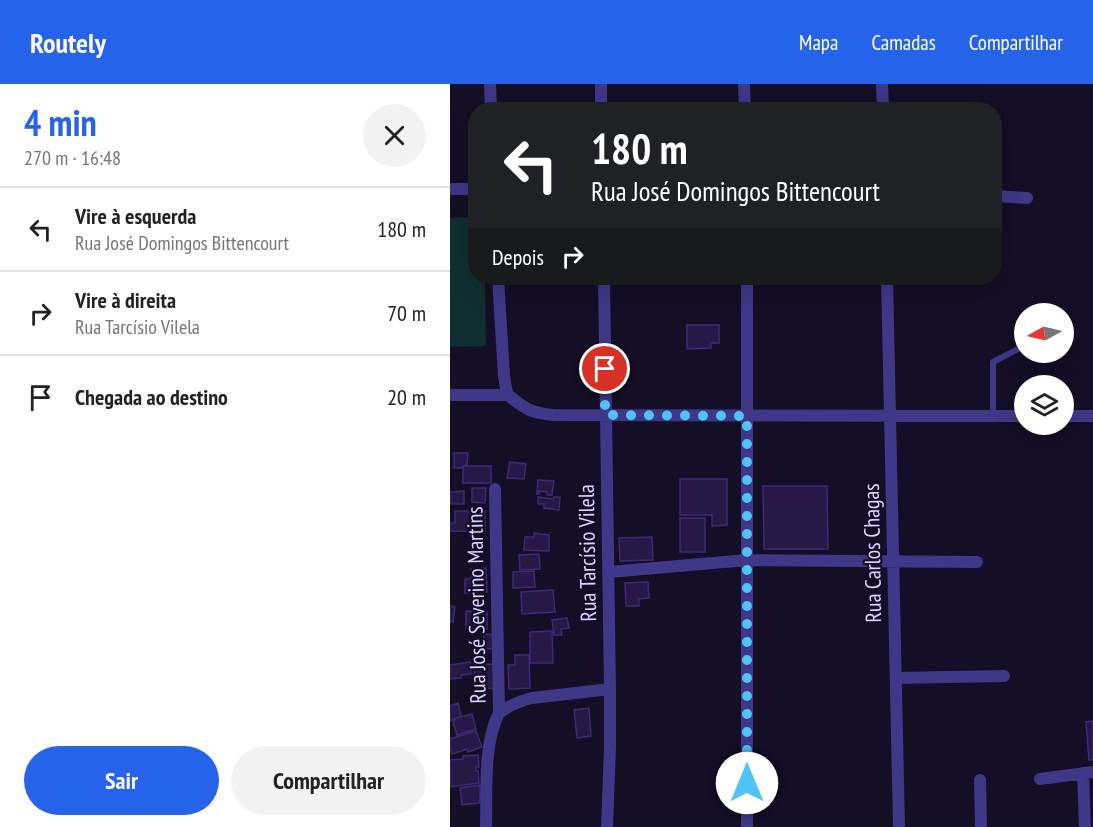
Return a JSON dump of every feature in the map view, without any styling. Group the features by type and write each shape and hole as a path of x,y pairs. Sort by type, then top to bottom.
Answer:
{"street":[{"path":"490,84 491,102"},
{"path":"601,84 602,102"},
{"path":"744,84 745,102"},
{"path":"882,84 883,102"},
{"path":"450,189 468,189"},
{"path":"1002,196 1027,198"},
{"path":"498,285 504,376 508,395 526,410 541,414 1014,416"},
{"name":"Rua Tarcísio Vilela","path":"603,285 610,689 607,827"},
{"path":"747,285 747,827"},
{"name":"Rua Carlos Chagas","path":"887,285 899,827"},
{"path":"450,395 508,395"},
{"path":"1074,416 1093,416"},
{"name":"Rua José Severino Martins","path":"486,827 490,740 499,713 495,489"},
{"path":"609,572 747,560 977,562"},
{"path":"896,678 1004,676"},
{"path":"499,713 508,706 526,699 610,689"},
{"path":"1040,779 1088,773 1085,827"},
{"path":"980,780 981,827"}],"lane":[{"path":"993,416 993,362 1014,351"}],"green space":[{"path":"468,217 468,285 485,285 486,346 450,347 450,218"}],"building":[{"path":"687,325 719,325 719,343 711,343 711,348 687,349"},
{"path":"454,453 468,453 467,465 454,468"},
{"path":"510,462 526,464 524,479 507,478"},
{"path":"463,466 491,466 491,483 463,483"},
{"path":"680,479 727,479 727,525 712,526 712,515 680,515"},
{"path":"538,480 554,481 552,495 539,491 537,494"},
{"path":"763,486 827,486 828,549 764,549"},
{"path":"472,488 486,488 485,503 472,502"},
{"path":"464,491 464,504 450,504 450,492"},
{"path":"538,497 553,499 560,497 559,510 544,508 544,504 538,504"},
{"path":"455,511 485,511 485,532 450,531 450,523 455,523"},
{"path":"680,518 705,518 705,552 680,552"},
{"path":"534,533 549,535 549,551 524,550 525,537 534,537"},
{"path":"652,537 653,560 620,561 619,538"},
{"path":"539,554 540,569 520,570 519,555"},
{"path":"486,568 487,592 465,593 465,579 471,579 471,569"},
{"path":"534,571 535,587 513,588 513,572"},
{"path":"648,582 649,598 639,599 639,606 626,606 625,583"},
{"path":"553,590 555,612 522,614 521,592"},
{"path":"450,606 455,607 453,622 450,622"},
{"path":"466,611 487,612 487,629 466,628"},
{"path":"567,618 569,628 561,629 562,635 554,635 552,620"},
{"path":"552,631 553,663 530,663 530,632"},
{"path":"484,634 494,635 493,649 483,648"},
{"path":"515,655 529,655 530,688 509,689 508,665 515,665"},
{"path":"470,662 471,674 450,679 450,665"},
{"path":"494,664 496,688 475,689 474,665"},
{"path":"458,703 461,716 450,721 450,706"},
{"path":"589,708 591,736 577,738 574,710"},
{"path":"472,714 476,729 457,735 453,722 456,718"},
{"path":"1093,721 1093,760 1089,760 1086,722"},
{"path":"476,731 482,747 452,754 450,739"},
{"path":"478,755 479,767 476,767 476,771 478,771 479,783 450,787 450,760"},
{"path":"480,785 480,803 462,805 460,788"}],"route":[{"path":"605,369 605,415 747,416 747,783"}]}
